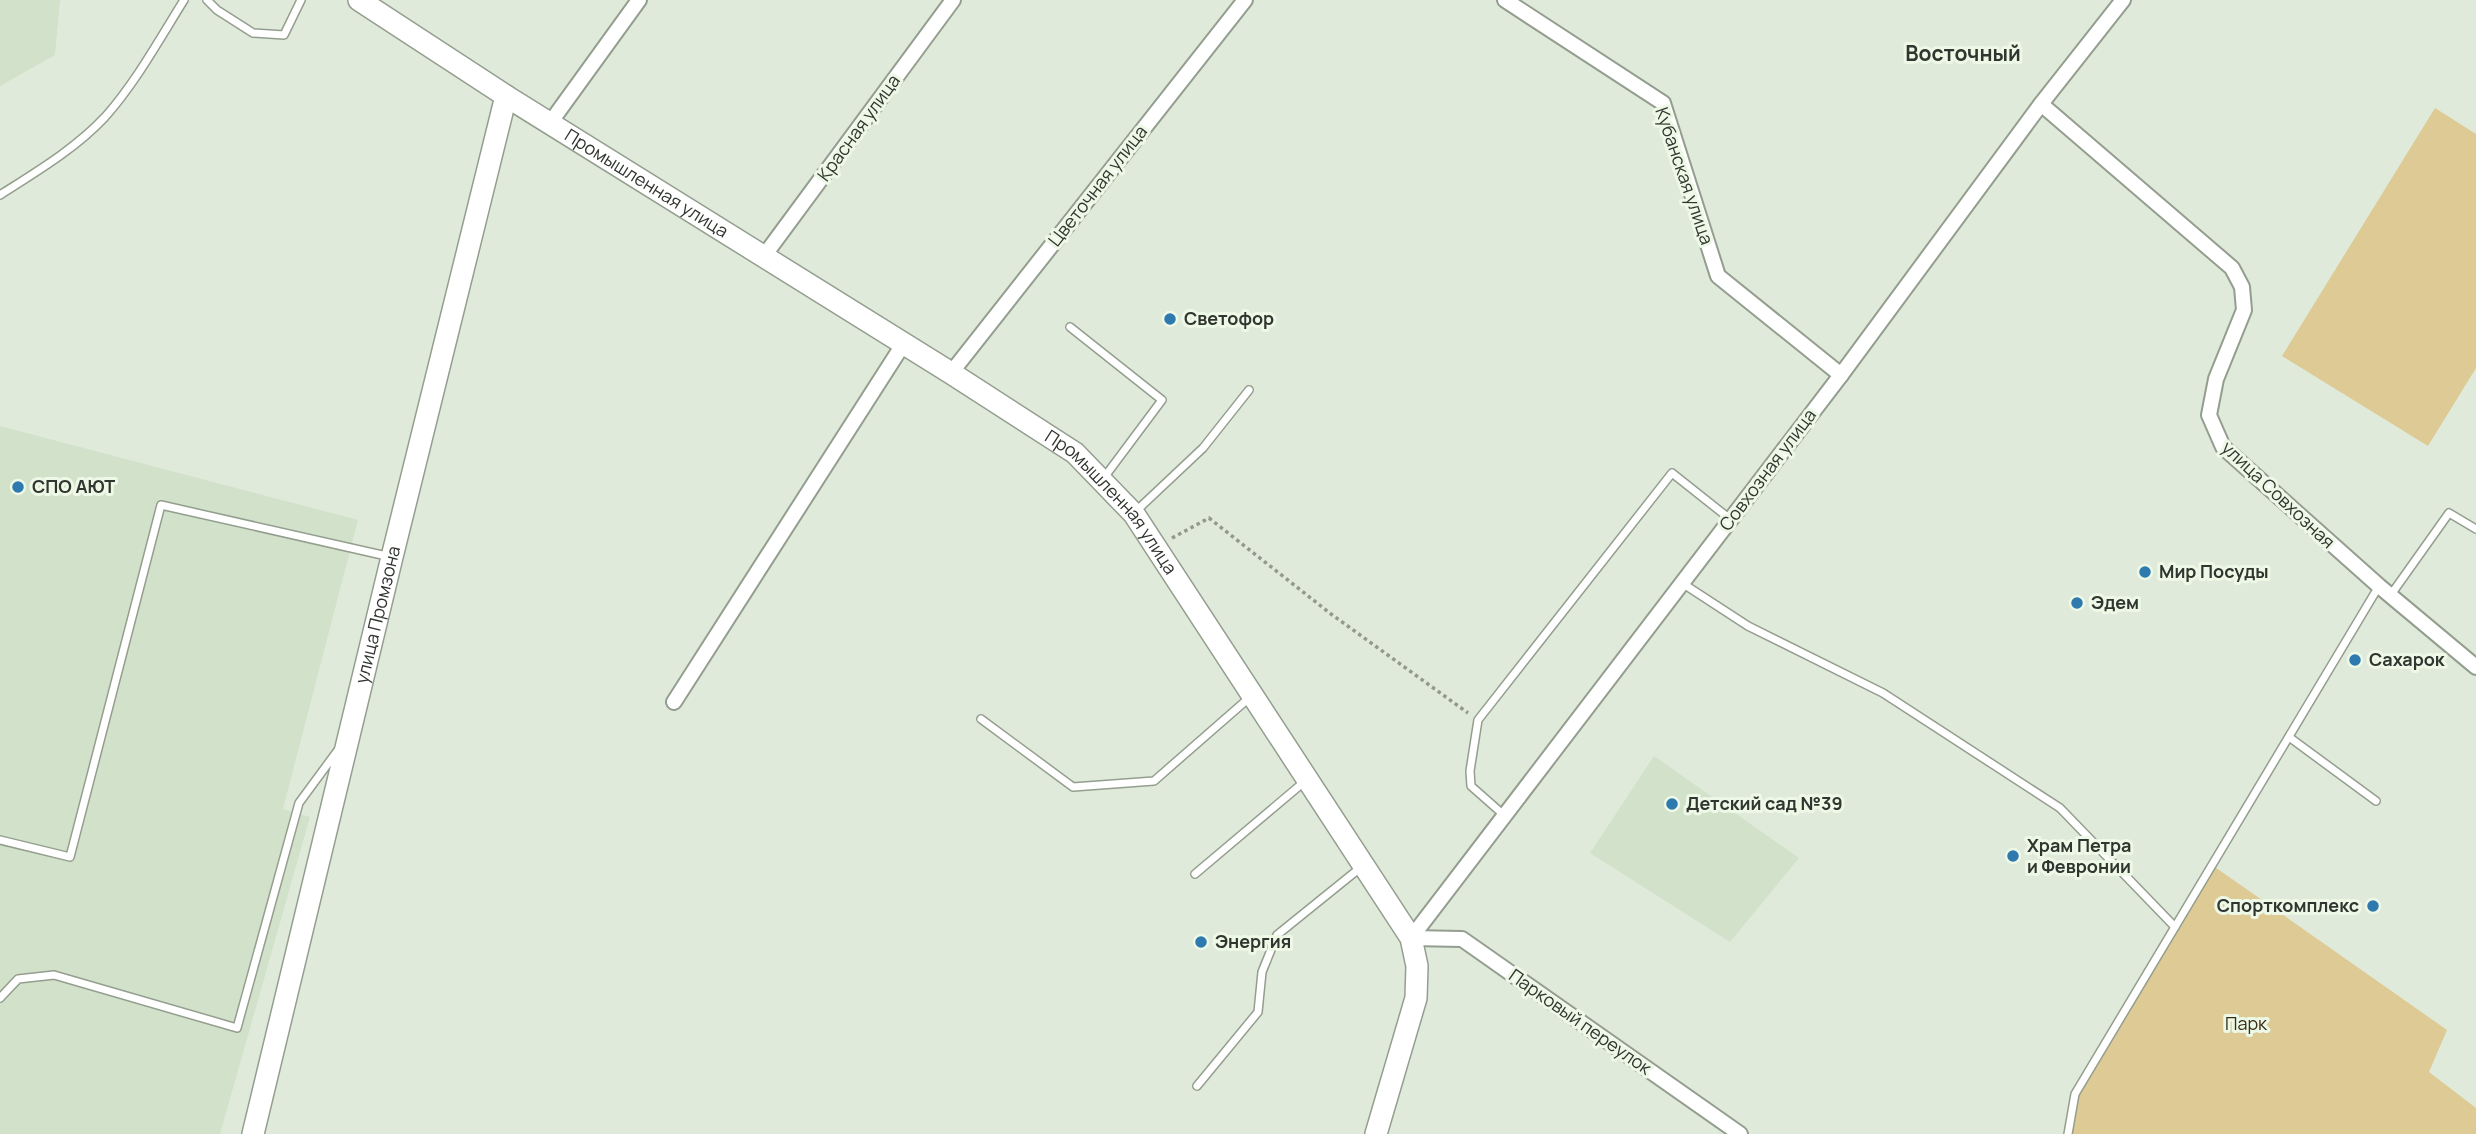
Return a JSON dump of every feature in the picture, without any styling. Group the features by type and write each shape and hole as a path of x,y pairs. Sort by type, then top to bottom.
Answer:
{"main road":[{"name":"Промышленная улица","path":"359,0 506,96 904,343 1075,453 1134,514 1411,938 1417,966 1416,998 1376,1134"},
{"name":"улица Промзона","path":"253,1134 391,557 506,96"}],"street":[{"path":"550,123 639,0"},
{"name":"Красная улица","path":"764,256 953,0"},
{"name":"Цветочная улица","path":"951,373 1245,0"},
{"name":"Кубанская улица","path":"1505,0 1663,103 1718,276 1841,376"},
{"name":"Совхозная улица","path":"1411,938 1841,376 2042,104 2123,0"},
{"name":"улица Совхозная","path":"2042,104 2232,268 2242,287 2244,310 2216,379 2209,415 2223,447 2384,591 2476,667"},
{"path":"674,702 904,343"},
{"name":"Парковый переулок","path":"1411,938 1462,939 1740,1134"}],"lane":[{"path":"0,195 59,157 103,119 136,78 184,0"},
{"path":"207,0 217,10 253,33 284,35 301,0"},
{"path":"1070,327 1162,400 1103,480"},
{"path":"1134,514 1203,448 1249,390"},
{"path":"1504,816 1471,786 1470,771 1478,720 1672,474 1731,519"},
{"path":"0,840 70,857 161,505 391,557"},
{"path":"2068,1134 2075,1094 2289,737 2384,591 2449,513 2476,529"},
{"path":"1682,583 1748,626 1883,693 2060,808 2175,927"},
{"path":"981,719 1073,787 1154,781 1252,695"},
{"path":"0,998 18,979 54,975 237,1028 299,803 349,735"},
{"path":"2289,737 2376,802"},
{"path":"1195,874 1307,779"},
{"path":"1196,1086 1258,1012 1262,972 1277,935 1364,865"}],"path":[{"path":"1157,547 1209,518 1331,614 1478,720"}],"shaded area":[{"path":"0,0 60,0 55,55 0,86"},
{"path":"0,426 358,520 283,809 310,817 220,1134 0,1134"},
{"name":"Детский сад №39","path":"1654,756 1799,858 1730,942 1590,853"}],"green space":[{"path":"2435,108 2476,134 2476,368 2428,446 2282,356"},
{"name":"Парк","path":"2212,865 2447,1030 2429,1072 2476,1108 2476,1134 2068,1134 2075,1094"}],"place":[{"name":"Светофор","path":"1170,319"},
{"name":"СПО АЮТ","path":"18,487"},
{"name":"Мир Посуды","path":"2145,572"},
{"name":"Эдем","path":"2077,603"},
{"name":"Сахарок","path":"2355,660"},
{"name":"Детский сад №39","path":"1672,804"},
{"name":"Храм Петра и Февронии","path":"2013,856"},
{"name":"Спорткомплекс","path":"2373,906"},
{"name":"Энергия","path":"1201,942"}],"district":[{"name":"Восточный","path":"1963,54"}]}
